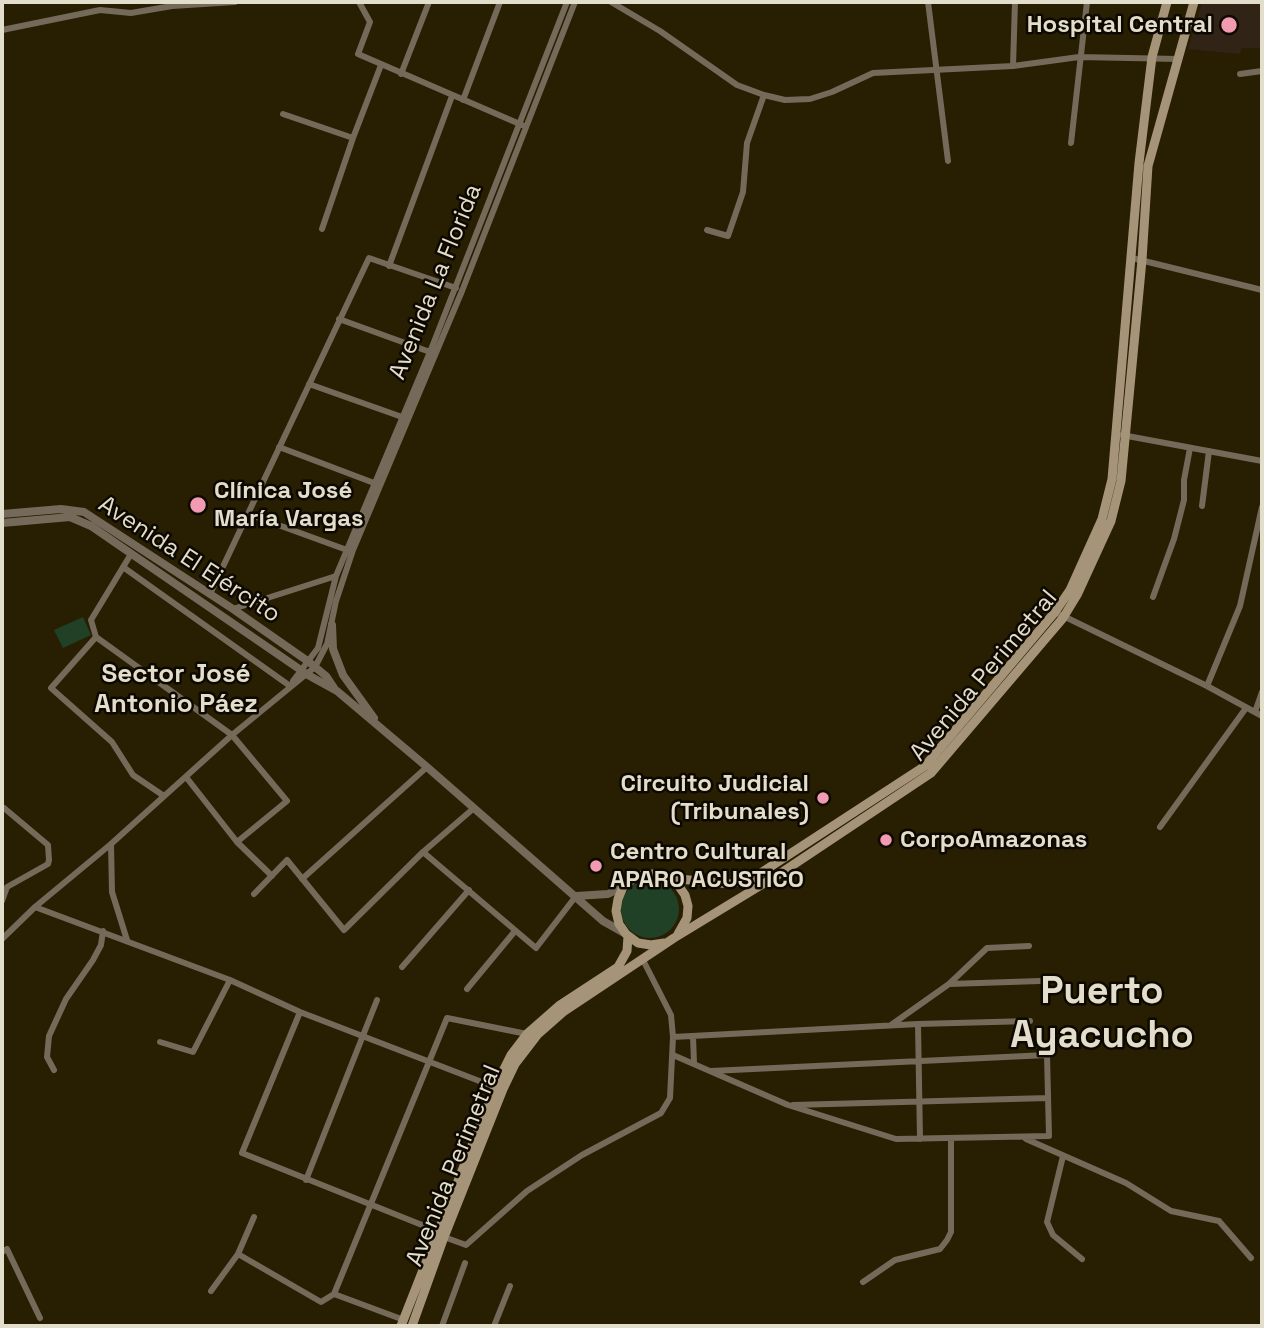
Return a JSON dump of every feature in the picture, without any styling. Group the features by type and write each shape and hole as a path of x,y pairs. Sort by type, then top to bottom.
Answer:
{"main road":[{"name":"Avenida Perimetral","path":"1137,259 1139,163 1152,57 1167,2"},
{"name":"Avenida Perimetral","path":"669,878 730,884 753,878 925,766 1077,594 1111,521 1121,481 1121,435 1148,166 1194,2"},
{"name":"Avenida Perimetral","path":"402,1323 503,1089 515,1064 538,1034 563,1013 674,937 781,873 931,773 1059,615"},
{"path":"645,874 669,878 685,895 688,906 682,929 663,944 651,946 638,943 627,935 619,923 616,911 618,899 624,887 645,874"},
{"name":"Avenida Perimetral","path":"412,1326 441,1234 495,1087 511,1055 527,1034 560,1004 618,967 626,951 627,935"}],"street":[{"path":"2,30 100,10 131,13 171,4 235,2"},
{"path":"359,2 370,22 358,54 524,126"},
{"path":"401,74 429,2"},
{"path":"463,100 500,2"},
{"name":"Avenida La Florida","path":"312,664 322,639 336,576 524,126 567,2"},
{"path":"3,936 305,673 327,644 336,601 353,550 430,368 575,2"},
{"path":"611,2 660,31 737,85 785,100 810,99 873,73 1013,66 1079,57 1178,59"},
{"path":"928,2 948,161"},
{"path":"1013,66 1015,2"},
{"path":"1071,143 1087,2"},
{"path":"322,229 381,65"},
{"path":"1240,74 1262,71"},
{"path":"707,230 728,236 743,192 747,143 764,95"},
{"path":"389,266 452,96"},
{"path":"283,114 353,138"},
{"path":"210,594 369,258 456,288"},
{"path":"1137,259 1262,290"},
{"path":"340,319 430,352"},
{"path":"309,384 402,417"},
{"path":"1121,435 1262,461"},
{"path":"279,447 374,482"},
{"path":"1153,597 1171,550 1184,500 1184,480 1190,448"},
{"path":"1202,506 1209,452"},
{"path":"1207,686 1240,606 1262,507"},
{"name":"Avenida El Ejército","path":"2,514 61,509 84,512 312,664 326,676 337,691"},
{"path":"247,514 347,550"},
{"name":"Avenida El Ejército","path":"2,523 70,517 91,526 305,673 337,691 603,921 627,935"},
{"path":"131,554 91,620 96,637 232,735 287,801 237,842"},
{"path":"122,567 290,686"},
{"path":"233,609 336,576"},
{"path":"1059,615 1207,686 1262,716"},
{"path":"332,625 332,649 343,675 385,731"},
{"path":"96,637 51,688 112,742 133,775 164,796"},
{"path":"1255,712 1262,692"},
{"path":"1160,827 1246,708"},
{"path":"302,879 427,767"},
{"path":"186,777 237,842 272,876"},
{"path":"2,901 7,887 48,864 49,860 48,845 4,808"},
{"path":"254,894 287,860 344,930 423,852 474,808"},
{"path":"111,844 112,892 127,940"},
{"path":"423,852 536,948 576,896 608,894 624,887"},
{"path":"402,967 469,890"},
{"path":"35,907 230,980 364,1038 495,1087"},
{"path":"467,989 515,930"},
{"path":"54,1070 47,1057 49,1036 66,999 101,945 103,931"},
{"path":"890,1026 949,984 987,948 1029,946"},
{"path":"300,1012 242,1153 466,1245 527,1191 582,1155 661,1113 670,1098 673,1055 671,1015 643,960"},
{"path":"160,1042 194,1052 230,980"},
{"path":"949,984 1040,981"},
{"path":"306,1180 377,1000"},
{"path":"238,1254 321,1302 334,1294 447,1018 527,1034"},
{"path":"673,1037 1030,1021"},
{"path":"918,1024 920,1139"},
{"path":"693,1036 694,1063"},
{"path":"673,1055 788,1105 896,1139 1049,1136 1047,1055 711,1070"},
{"path":"788,1105 1048,1098"},
{"path":"1022,1137 1126,1183 1171,1212 1219,1221 1251,1258"},
{"path":"863,1282 895,1259 940,1249 947,1240 951,1232 951,1139"},
{"path":"1063,1156 1047,1222 1053,1235 1082,1259"},
{"path":"211,1291 238,1254 254,1217"},
{"path":"2,1252 7,1249 40,1318"},
{"path":"442,1326 465,1263"},
{"path":"494,1326 509,1286"},
{"path":"334,1294 402,1323"}],"shaded area":[{"name":"Hospital Central","path":"1202,2 1262,2 1262,48 1241,48 1240,54 1188,49"}],"green space":[{"path":"83,617 91,635 63,648 54,630"},
{"path":"650,880 661,882 674,893 679,909 677,920 666,933 650,938 639,936 626,925 621,909 623,898 634,885"}],"place":[{"name":"Hospital Central","path":"1229,25"},
{"name":"Clínica José María Vargas","path":"198,505"},
{"name":"Circuito Judicial (Tribunales)","path":"823,798"},
{"name":"CorpoAmazonas","path":"886,840"},
{"name":"Centro Cultural APARO ACUSTICO","path":"596,866"}],"district":[{"name":"Sector José Antonio Páez","path":"176,690"},
{"name":"Puerto Ayacucho","path":"1102,1015"}]}
